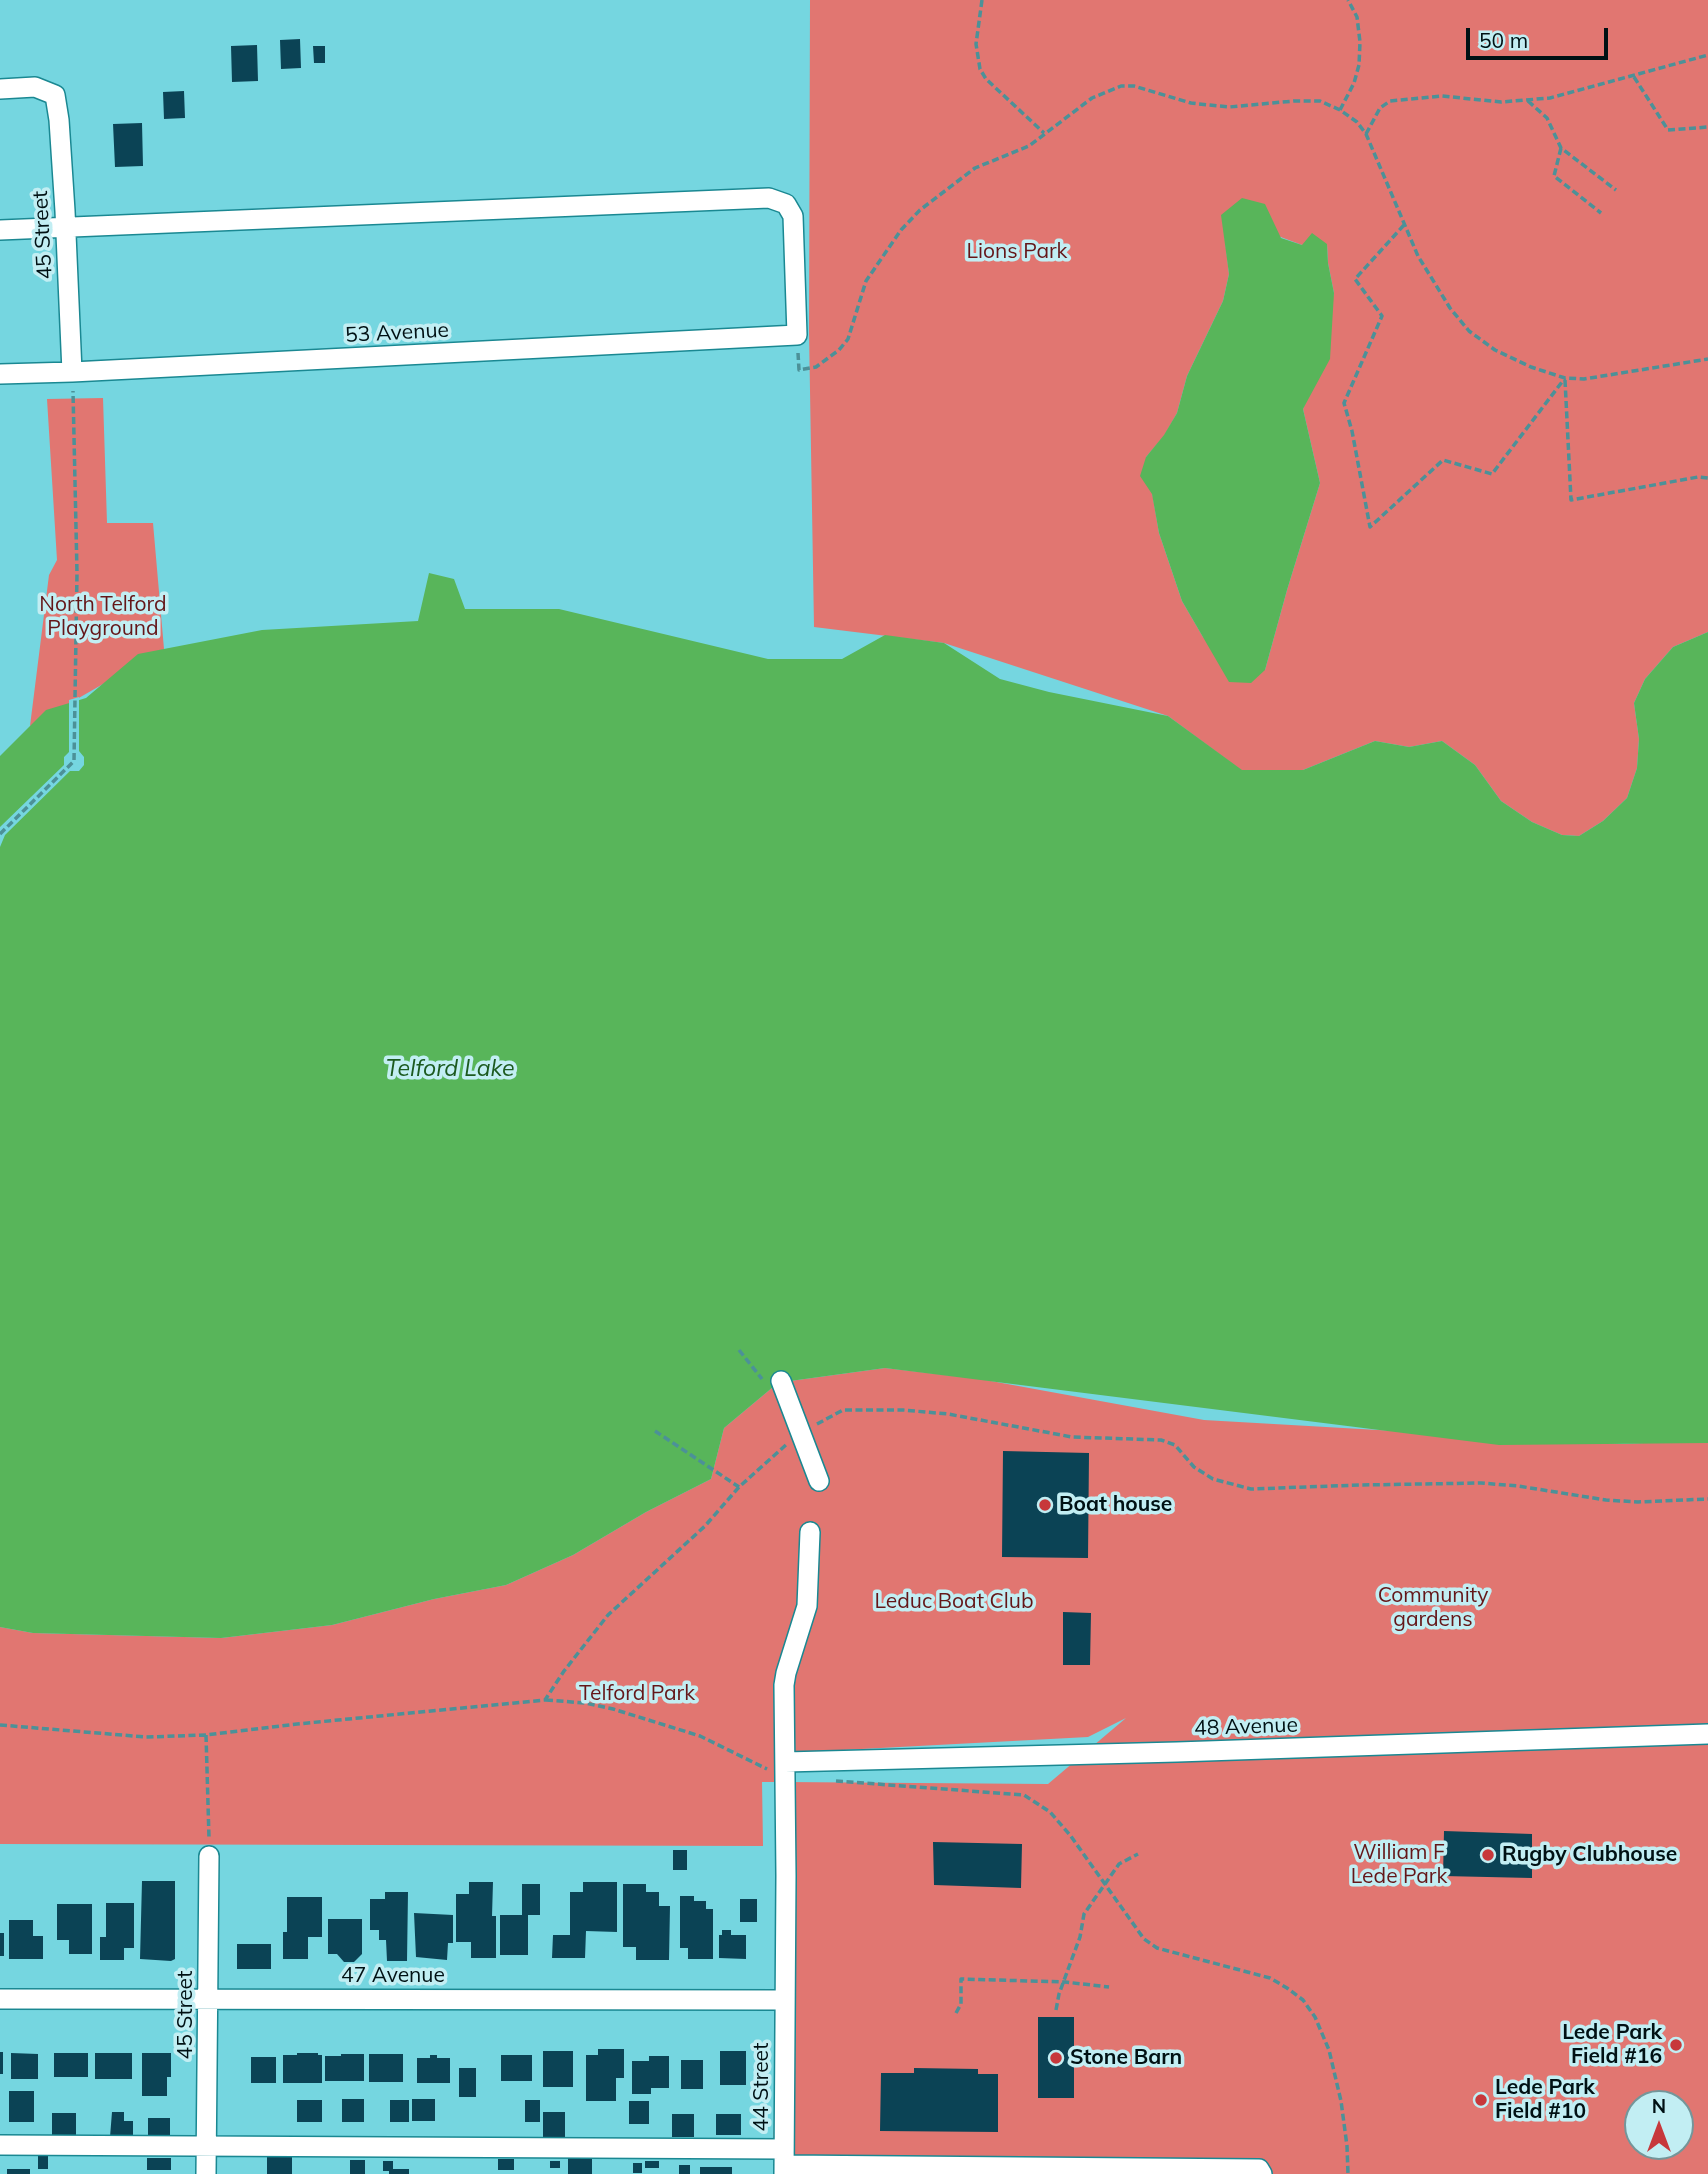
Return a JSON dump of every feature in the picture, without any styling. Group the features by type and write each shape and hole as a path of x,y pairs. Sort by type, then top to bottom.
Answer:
{"street":[{"name":"45 Street","path":"0,89 35,87 55,95 66,227 72,372"},
{"path":"0,230 769,198 786,204 793,216 797,335"},
{"name":"53 Avenue","path":"0,374 797,335"},
{"path":"772,1381 818,1481"},
{"name":"44 Street","path":"784,2163 786,1673 807,1606 810,1532"},
{"name":"48 Avenue","path":"785,1762 1708,1734"},
{"name":"45 Street","path":"206,2174 209,1856"},
{"name":"47 Avenue","path":"0,1999 785,2000"},
{"path":"0,2145 207,2145 961,2170 1259,2169 1262,2174"}],"path":[{"path":"982,0 976,44 980,69 986,79 1044,133"},
{"path":"1340,110 1354,83 1359,65 1357,17 1348,0"},
{"path":"1366,134 1380,108 1390,101 1442,96 1501,102 1550,98 1708,55"},
{"path":"1634,76 1668,130 1708,127"},
{"path":"797,335 799,370 816,367 830,358 848,339 866,281 901,230 920,210 975,168 1029,146 1092,98 1121,86 1134,86 1209,106 1320,101 1357,122 1379,160 1404,225 1424,266 1450,308 1469,331 1495,350 1531,367 1565,378 1584,379 1708,359"},
{"path":"1527,100 1547,118 1561,148 1616,190"},
{"path":"1561,148 1554,176 1601,213"},
{"path":"1404,225 1355,279 1382,316 1344,403 1370,527 1443,460 1492,474 1565,378"},
{"path":"0,834 74,761 77,573 72,372"},
{"path":"1565,378 1571,500 1698,477 1708,478"},
{"path":"739,1350 772,1381"},
{"path":"843,1410 936,1413 1072,1437 1161,1440 1175,1445 1194,1467 1213,1479 1251,1489 1481,1483 1638,1502 1708,1499"},
{"path":"655,1431 739,1487"},
{"path":"0,1725 146,1737 206,1735 545,1700 608,1615 705,1526 739,1487 765,1463"},
{"path":"206,1735 209,1856"},
{"path":"1050,1812 1070,1835 1144,1939 1157,1948 1270,1978 1303,2000 1315,2017 1329,2050 1342,2112 1348,2174"},
{"path":"1056,2010 1080,1937 1084,1914 1119,1864 1138,1854"},
{"path":"956,2013 961,2004 961,1979 1065,1982 1109,1987"}],"green space":[{"name":"Lions Park","path":"810,0 1708,0 1708,632 1673,647 1645,679 1634,703 1639,739 1637,768 1627,798 1603,821 1579,836 1562,835 1532,822 1501,801 1475,765 1442,741 1409,747 1375,741 1303,770 1241,770 1168,716 944,643 814,627 809,331","holes":["1222,215 1302,245 1327,244 1334,293 1303,409 1320,483 1265,670 1203,637 1182,601 1159,533 1146,457 1164,436 1177,413 1187,376 1223,301 1229,274"]},
{"name":"North Telford Playground","path":"103,398 107,523 153,523 164,649 30,726 49,575 57,560 47,399"},
{"name":"William F Lede Park","path":"885,1368 980,1379 1204,1420 1622,1444 1708,1440 1708,2174 1109,2174 773,2156 784,1782 762,1782 763,1846 0,1844 0,1627 33,1633 221,1638 332,1625 434,1599 506,1585 573,1555 646,1512 711,1479 724,1428 773,1387 790,1381","holes":["1126,1718 1048,1784 785,1782 786,1753 1088,1737"]}],"water":[{"path":"1242,198 1265,204 1281,238 1302,245 1312,233 1327,244 1334,293 1330,359 1303,409 1320,483 1265,670 1251,683 1229,682 1182,601 1159,533 1152,494 1140,476 1146,457 1177,413 1187,376 1223,301 1229,274 1221,215"},
{"name":"Telford Lake","path":"429,573 454,579 465,609 559,609 768,659 842,659 885,635 944,643 1000,679 1049,692 1168,716 1242,770 1303,770 1375,741 1409,747 1442,741 1475,765 1501,801 1532,822 1562,835 1579,836 1603,821 1627,798 1637,768 1639,739 1634,703 1645,679 1673,647 1708,632 1708,1443 1499,1445 885,1368 790,1381 773,1387 724,1428 711,1479 646,1512 573,1555 506,1585 434,1599 332,1625 221,1638 33,1633 0,1627 0,756 46,710 86,698 138,654 262,630 418,621"}],"pier":[{"path":"79,697 79,751 84,757 84,765 79,771 70,771 5,835 0,847 0,827 64,765 64,757 69,752 69,700"}],"building":[{"path":"300,39 301,68 281,69 280,40"},
{"path":"257,45 258,81 232,82 231,46"},
{"path":"313,46 325,46 325,63 314,63"},
{"path":"184,91 185,118 164,119 163,92"},
{"path":"142,123 143,166 115,167 113,124"},
{"name":"Boat house","path":"1003,1451 1089,1453 1088,1558 1002,1557"},
{"path":"1063,1612 1091,1613 1090,1665 1063,1665"},
{"name":"Rugby Clubhouse","path":"1444,1831 1532,1834 1532,1878 1443,1876"},
{"path":"933,1842 1022,1844 1021,1888 934,1885"},
{"path":"673,1850 687,1850 687,1870 673,1870"},
{"path":"142,1881 175,1881 175,1959 171,1961 140,1959"},
{"path":"469,1882 493,1882 492,1916 496,1916 496,1958 471,1958 471,1942 456,1942 456,1894 469,1894"},
{"path":"583,1882 617,1882 617,1932 586,1931 585,1958 552,1958 553,1935 570,1935 570,1892 583,1892"},
{"path":"522,1884 540,1884 540,1915 528,1915 528,1955 500,1955 500,1915 522,1915"},
{"path":"623,1884 646,1884 646,1892 659,1892 659,1906 670,1906 669,1960 636,1960 636,1947 623,1947"},
{"path":"385,1892 408,1892 407,1961 387,1961 386,1940 379,1940 379,1930 370,1930 370,1899 385,1899"},
{"path":"680,1896 694,1896 694,1901 706,1901 706,1909 713,1909 713,1959 688,1959 688,1948 680,1948"},
{"path":"287,1897 322,1897 322,1937 308,1937 308,1959 283,1959 283,1932 287,1932"},
{"path":"740,1899 757,1899 757,1922 740,1922"},
{"path":"106,1903 134,1903 134,1948 124,1948 124,1960 100,1960 100,1937 106,1937"},
{"path":"57,1904 92,1904 92,1954 69,1954 69,1940 57,1940"},
{"path":"414,1913 453,1915 453,1943 448,1943 447,1960 416,1957"},
{"path":"328,1919 362,1919 362,1954 354,1962 344,1962 337,1954 328,1954"},
{"path":"9,1920 33,1920 33,1936 43,1936 43,1959 9,1959"},
{"path":"722,1930 731,1930 731,1935 746,1935 746,1959 719,1958 719,1935 722,1935"},
{"path":"0,1933 4,1933 4,1956 0,1956"},
{"path":"237,1944 271,1944 271,1969 237,1969"},
{"name":"Stone Barn","path":"1038,2017 1074,2017 1074,2098 1038,2098"},
{"path":"598,2049 624,2049 624,2078 616,2078 616,2101 586,2101 586,2055 598,2055"},
{"path":"543,2051 573,2051 573,2087 543,2087"},
{"path":"720,2051 746,2051 746,2085 720,2085"},
{"path":"0,2052 3,2052 3,2074 0,2074"},
{"path":"11,2053 38,2054 38,2079 11,2079"},
{"path":"54,2053 88,2053 88,2077 54,2077"},
{"path":"95,2053 132,2053 132,2079 95,2079"},
{"path":"142,2053 171,2053 171,2077 167,2077 167,2096 142,2096"},
{"path":"364,2054 364,2081 325,2081 325,2056"},
{"path":"369,2054 403,2054 403,2082 369,2082"},
{"path":"283,2055 322,2055 322,2083 283,2083"},
{"path":"430,2055 450,2058 450,2083 417,2083 417,2058 430,2058"},
{"path":"501,2055 532,2055 532,2081 501,2081"},
{"path":"649,2056 669,2056 669,2088 651,2088 651,2094 632,2094 632,2061 649,2061"},
{"path":"251,2057 276,2057 276,2083 251,2083"},
{"path":"681,2060 703,2060 703,2089 681,2089"},
{"path":"459,2068 476,2068 476,2097 459,2097"},
{"path":"914,2068 978,2069 978,2074 998,2074 998,2132 880,2131 881,2073 914,2073"},
{"path":"9,2091 34,2091 34,2122 9,2122"},
{"path":"342,2099 364,2099 364,2122 342,2122"},
{"path":"412,2099 435,2099 435,2121 412,2121"},
{"path":"297,2100 322,2100 322,2122 297,2122"},
{"path":"390,2100 409,2100 409,2122 390,2122"},
{"path":"525,2100 540,2100 540,2122 525,2122"},
{"path":"629,2101 649,2101 649,2124 629,2124"},
{"path":"112,2112 124,2112 124,2121 133,2121 133,2138 110,2137"},
{"path":"543,2112 565,2112 565,2137 543,2137"},
{"path":"52,2113 76,2113 76,2135 52,2135"},
{"path":"672,2114 694,2114 694,2137 672,2137"},
{"path":"716,2114 741,2114 741,2135 716,2135"},
{"path":"148,2118 170,2118 170,2136 148,2136"},
{"path":"38,2155 48,2155 48,2169 38,2169"},
{"path":"267,2156 292,2156 292,2174 267,2174"},
{"path":"568,2156 592,2156 592,2174 568,2174"},
{"path":"147,2158 171,2158 171,2170 147,2170"},
{"path":"498,2159 514,2159 514,2170 498,2170"},
{"path":"350,2160 365,2160 365,2174 350,2174"},
{"path":"383,2161 393,2161 393,2169 409,2169 409,2174 389,2174 389,2171 383,2171"},
{"path":"550,2161 560,2161 560,2168 550,2168"},
{"path":"645,2161 659,2161 659,2168 645,2168"},
{"path":"633,2163 642,2163 642,2173 633,2173"},
{"path":"679,2165 690,2165 690,2174 679,2174"},
{"path":"700,2167 732,2167 732,2174 700,2174"},
{"path":"7,2169 30,2169 30,2174 7,2174"}],"place":[{"name":"Boat house","path":"1045,1505"},
{"name":"Rugby Clubhouse","path":"1488,1855"},
{"name":"Lede Park Field #16","path":"1676,2045"},
{"name":"Stone Barn","path":"1056,2058"},
{"name":"Lede Park Field #10","path":"1481,2100"}],"park label":[{"name":"Leduc Boat Club","path":"954,1602"},
{"name":"Community gardens","path":"1433,1608"},
{"name":"Telford Park","path":"637,1694"}]}
